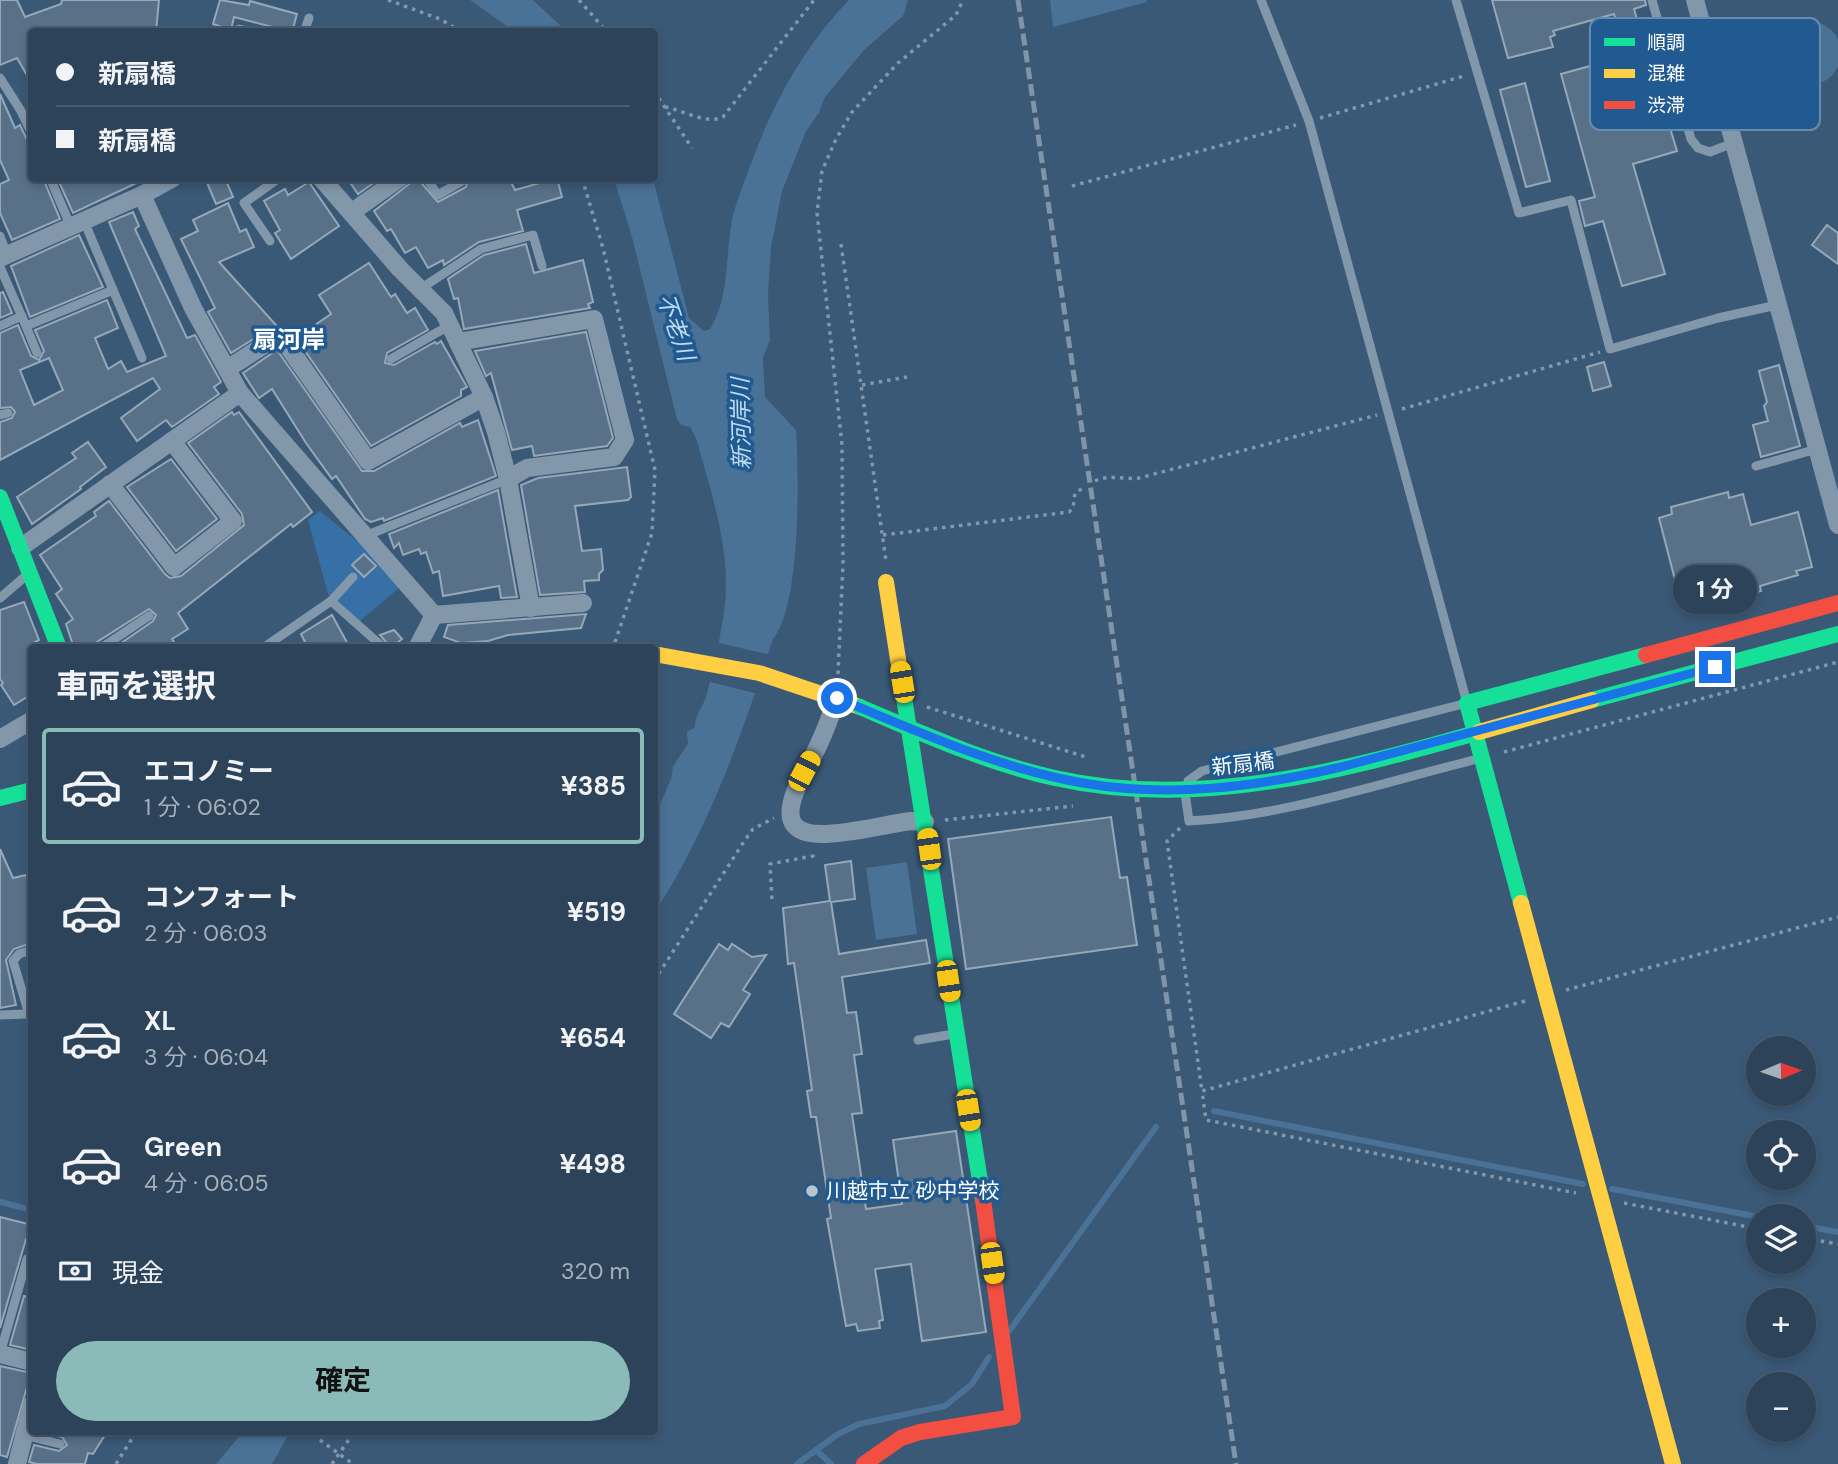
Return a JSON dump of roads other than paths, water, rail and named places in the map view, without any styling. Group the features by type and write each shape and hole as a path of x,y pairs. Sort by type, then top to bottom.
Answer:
{"street":[{"path":"1695,0 1700,18"},
{"path":"1730,130 1838,525"},
{"path":"2,260 165,182"},
{"path":"325,182 444,313 454,333 484,397 508,479 531,608"},
{"path":"352,212 394,182"},
{"path":"142,195 193,307 240,393 363,537 434,615"},
{"path":"454,333 594,319 625,440 614,457 527,468 508,479"},
{"path":"228,369 280,335 368,461 484,397"},
{"path":"13,539 110,484 240,393"},
{"path":"110,484 174,567 233,521 172,441"},
{"path":"0,498 13,539 30,573 57,644"},
{"path":"864,1464 901,1438 920,1432 1013,1417 989,1238 886,582"},
{"path":"434,615 583,603"},
{"path":"1673,1464 1467,703 1838,603"},
{"path":"418,644 434,615"},
{"name":"新扇橋","path":"658,655 722,663 807,687 836,690 860,707 948,744 1032,771 1105,786 1194,791 1294,778 1838,634"},
{"path":"836,690 817,747 790,801 790,814 798,826 818,834 911,821 925,822"},
{"path":"0,739 28,722"},
{"path":"0,799 28,790"},
{"path":"0,1354 28,1361"},
{"path":"18,1464 28,1420"}],"lane":[{"path":"1261,0 1309,121 1467,703 1202,771 1184,783 1189,821 1231,817 1312,800 1482,758"},
{"path":"1456,0 1519,213 1571,200 1610,349 1718,318 1777,306"},
{"path":"1653,0 1658,18"},
{"path":"305,28 309,18"},
{"path":"0,78 28,125"},
{"path":"1689,130 1698,148 1710,152 1733,143"},
{"path":"52,182 113,290 142,358"},
{"path":"270,241 244,203 273,182"},
{"path":"429,182 438,195 460,182"},
{"path":"420,289 481,249 533,235 542,265"},
{"path":"0,236 2,260 37,353"},
{"path":"26,326 113,290"},
{"path":"0,326 22,316"},
{"path":"391,359 454,333"},
{"path":"1756,466 1817,449"},
{"path":"363,537 508,479"},
{"path":"0,598 30,573"},
{"path":"268,644 331,601 353,577"},
{"path":"331,601 379,644"},
{"path":"107,644 149,616"},
{"path":"0,1015 27,1013 13,961 19,954 28,951"},
{"path":"918,1040 956,1034"},
{"path":"0,1354 27,1259"},
{"path":"24,1435 60,1444"}],"water":[{"path":"470,0 533,0 563,28 510,28"},
{"path":"849,0 908,0 903,16 864,50 825,97 819,113 806,131 782,191 771,247 768,295 770,340 763,358 765,397 796,430 796,539 789,599 723,779 692,847 658,907 658,809 671,779 673,766 688,744 687,732 695,727 697,715 706,697 723,618 726,573 720,527 709,482 696,438 690,427 681,425 677,419 632,237 615,182 654,182 689,318 704,331 710,329 724,290 734,213 758,145 790,79 832,19"},
{"path":"1050,0 1146,0 1147,2 1053,27"},
{"path":"1820,24 1827,27 1838,41 1838,65 1827,79 1820,82"},
{"path":"907,862 917,934 876,940 866,868"},
{"path":"240,1435 288,1435 272,1464 216,1464"}],"waterway":[{"path":"1214,1111 1583,1184"},
{"path":"1010,1330 1156,1127"},
{"path":"1612,1189 1746,1215"},
{"path":"0,1202 28,1209"},
{"path":"1816,1228 1838,1232"},
{"path":"797,1464 838,1434 859,1424 945,1406 972,1384 989,1357"},
{"path":"816,1450 831,1464"}],"railway":[{"path":"1018,0 1236,1464"}],"place":[{"name":"川越市立 砂中学校","path":"812,1191"}],"district":[{"name":"扇河岸","path":"289,340"}],"water label":[{"name":"不老川","path":"676,327"},
{"name":"新河岸川","path":"741,424"}]}
